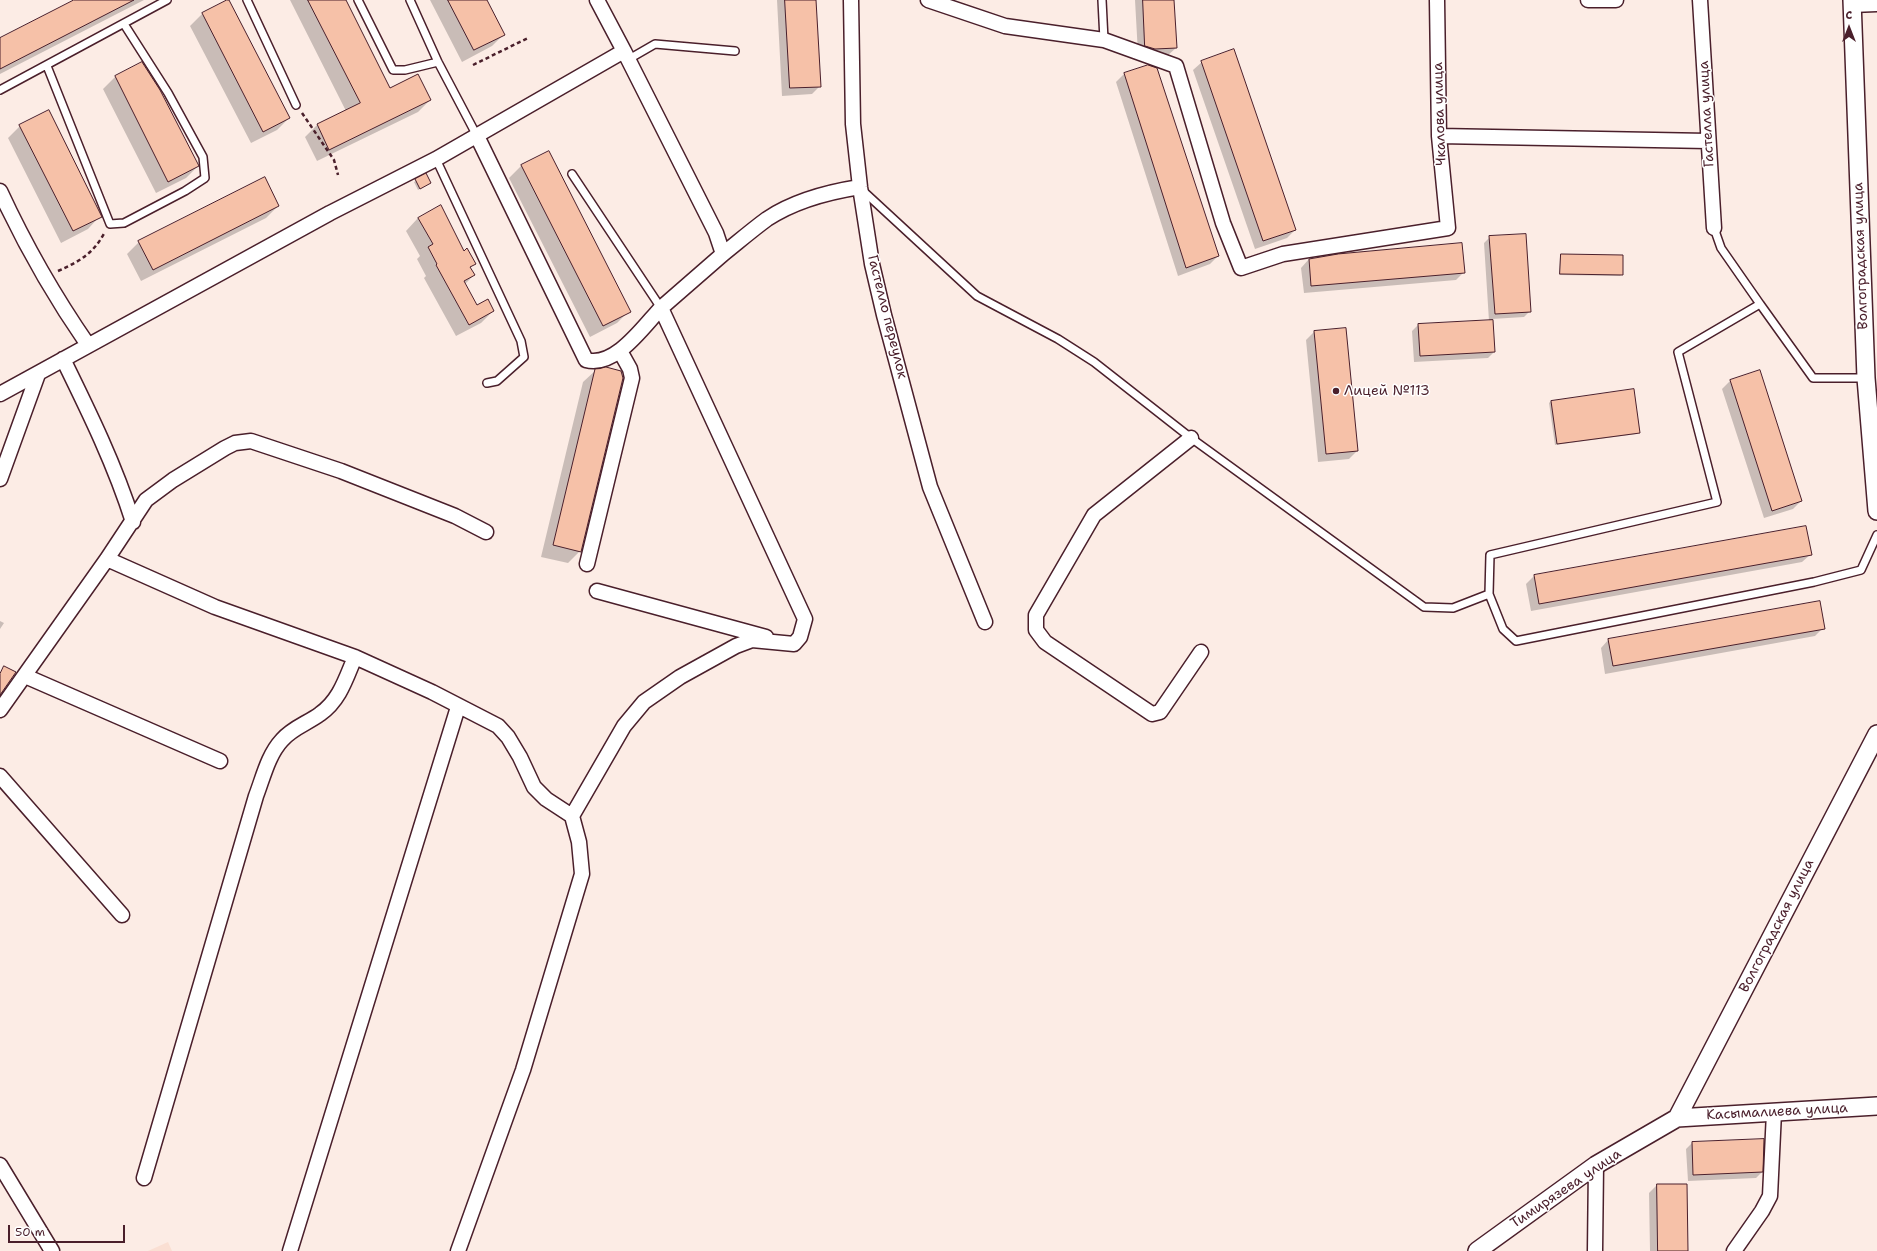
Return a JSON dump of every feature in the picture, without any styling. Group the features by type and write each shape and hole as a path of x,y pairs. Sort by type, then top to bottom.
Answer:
{"street":[{"path":"597,0 627,55 663,130 716,233 723,254"},
{"name":"Гастелло переулок","path":"850,0 853,124 860,188 872,264 884,315 930,487 985,622"},
{"path":"928,0 1005,26 1104,40"},
{"name":"Чкалова улица","path":"1104,40 1176,66 1223,223 1242,268 1283,254 1448,228 1439,136 1437,0"},
{"path":"1588,0 1616,0"},
{"name":"Гастелла улица","path":"1700,0 1714,228"},
{"path":"1852,2 1877,4"},
{"name":"Волгоградская улица","path":"1852,2 1866,378 1877,511"},
{"path":"0,394 330,213 436,159 627,55"},
{"path":"477,136 586,360 600,361 610,358 620,351 661,308 723,254 767,220 789,207 834,191 860,188"},
{"path":"1439,136 1708,141"},
{"path":"0,191 15,223 44,277 88,345"},
{"path":"661,308 805,619 800,637 794,644"},
{"path":"587,564 632,378 630,368 620,351"},
{"path":"62,359 87,409 122,487 133,522"},
{"path":"0,479 38,374"},
{"path":"1191,438 1094,515 1036,615 1036,630 1045,642 1152,714 1160,712 1201,652"},
{"path":"0,710 133,522 146,500 173,480 235,444 250,441 341,471 455,516 486,532"},
{"path":"107,559 215,607 355,657 432,692 458,707 498,726 508,737 516,750 534,787 546,799 572,816 579,842 582,874 523,1070 458,1251"},
{"path":"596,592 794,644"},
{"path":"572,816 624,726 644,702 680,677 736,646 752,640 794,644"},
{"path":"144,1178 256,796 273,752 282,739 306,721 320,714 334,701 341,691 355,657"},
{"path":"25,676 220,760"},
{"path":"290,1251 458,707"},
{"name":"Волгоградская улица","path":"1677,1118 1877,734"},
{"path":"0,776 122,915"},
{"name":"Касымалиева улица","path":"1677,1118 1877,1106"},
{"path":"1734,1251 1762,1211 1770,1196 1774,1112"},
{"name":"Тимирязева улица","path":"1477,1251 1596,1165 1677,1118"},
{"path":"0,1165 52,1251"},
{"path":"1595,1251 1596,1165"}],"lane":[{"path":"0,90 167,0"},
{"path":"247,0 296,104"},
{"path":"358,0 393,70 405,70 438,62"},
{"path":"410,0 438,62 477,136"},
{"path":"1102,0 1104,40"},
{"path":"47,66 110,224 124,223 185,191 205,178 204,157 168,93 124,24"},
{"path":"627,55 655,44 735,51"},
{"path":"436,159 521,341 524,357 497,381 487,383"},
{"path":"572,174 661,308"},
{"path":"860,188 977,296 1058,339 1094,362 1191,438 1424,607 1453,608 1489,594"},
{"path":"1714,228 1720,248 1813,378 1866,378"},
{"path":"1760,304 1678,352 1717,502 1490,554 1489,594 1503,629 1516,641 1814,582 1861,570 1877,535"}],"path":[{"path":"473,65 528,38"},
{"path":"296,104 334,160 338,175"},
{"path":"44,277 71,264 93,250 98,245 110,224"}],"shaded area":[{"path":"168,1242 172,1251 148,1251"}],"building":[{"path":"74,0 134,0 0,69 0,38"},
{"path":"229,0 290,118 263,132 202,13"},
{"path":"308,0 346,0 390,88 418,74 431,100 329,150 317,124 360,103"},
{"path":"448,0 487,0 505,35 474,50"},
{"path":"785,0 816,0 821,87 790,88"},
{"path":"1143,0 1174,0 1177,48 1155,49 1145,46"},
{"path":"1234,49 1296,230 1263,241 1201,61"},
{"path":"142,62 160,90 199,166 168,182 115,76"},
{"path":"1148,65 1157,68 1219,256 1186,268 1124,73"},
{"path":"49,110 102,217 73,231 19,125"},
{"path":"549,151 631,312 603,326 521,165"},
{"path":"426,173 431,183 420,189 415,179"},
{"path":"265,177 279,206 153,270 138,241"},
{"path":"441,205 464,251 467,248 476,264 470,267 475,275 464,281 477,305 488,299 494,311 469,325 436,265 437,264 428,247 433,244 418,218"},
{"path":"1526,234 1531,312 1495,314 1489,236"},
{"path":"1462,243 1465,273 1311,286 1309,259 1338,254"},
{"path":"1561,254 1623,255 1623,275 1560,274"},
{"path":"1493,320 1495,352 1420,356 1418,324"},
{"name":"Лицей №113","path":"1346,328 1358,451 1326,454 1314,331"},
{"path":"606,367 621,371 623,378 581,552 553,545 595,369"},
{"path":"1760,370 1802,501 1772,511 1730,380"},
{"path":"1634,389 1640,433 1557,444 1551,401"},
{"path":"1806,526 1812,555 1539,604 1534,575"},
{"path":"1820,601 1825,629 1613,666 1608,639"},
{"path":"4,666 16,672 0,695 0,674"},
{"path":"1764,1139 1763,1172 1693,1175 1692,1142"},
{"path":"1657,1184 1687,1184 1688,1251 1658,1251"}],"place":[{"name":"Лицей №113","path":"1336,391"}]}
